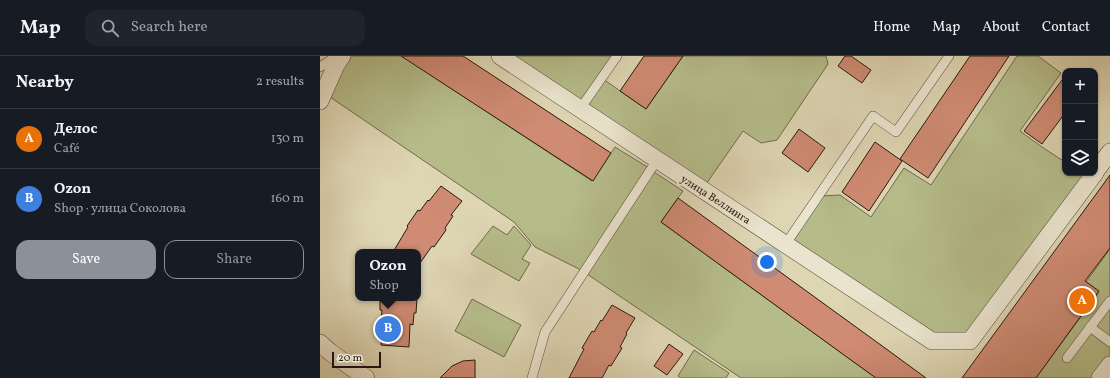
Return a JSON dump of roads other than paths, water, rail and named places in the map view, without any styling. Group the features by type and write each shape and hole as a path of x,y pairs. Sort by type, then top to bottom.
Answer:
{"street":[{"path":"320,101 336,65 342,56"},
{"name":"улица Веллинга","path":"500,56 932,341 970,341 1093,176"},
{"path":"1098,169 1110,152"},
{"path":"320,342 330,352 366,378"},
{"path":"1100,378 1110,365"}],"lane":[{"path":"320,67 337,56"},
{"path":"580,109 617,56"},
{"path":"785,245 873,116 896,132 949,56"},
{"path":"532,378 545,332 657,160"},
{"path":"1067,358 1110,301"},
{"path":"1090,327 1110,342"}],"place":[{"name":"Делос","path":"1082,301"},
{"name":"Ozon","path":"388,329"}]}
